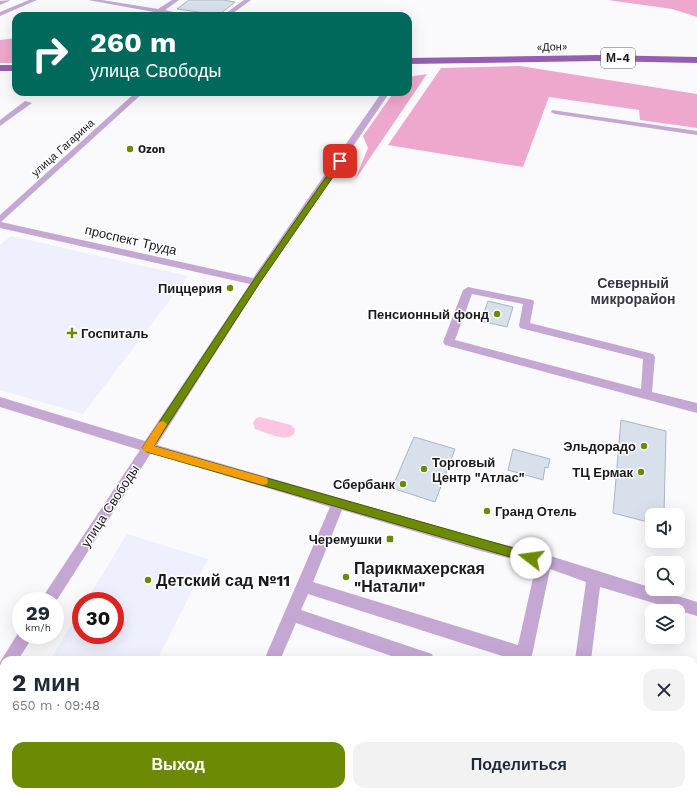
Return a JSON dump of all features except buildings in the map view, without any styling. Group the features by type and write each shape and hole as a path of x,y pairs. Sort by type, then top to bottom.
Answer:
{"main road":[{"name":"«Дон»","path":"412,61 597,58 697,60"},
{"path":"0,68 12,68"}],"street":[{"path":"0,3 7,0"},
{"path":"0,14 34,0"},
{"path":"91,0 166,12"},
{"path":"161,11 176,0"},
{"path":"231,12 248,0"},
{"name":"улица Гагарина","path":"0,220 136,96"},
{"name":"улица Свободы","path":"54,592 256,282 383,96"},
{"path":"0,124 28,102"},
{"path":"555,112 697,133"},
{"name":"проспект Труда","path":"0,225 256,282"},
{"path":"646,395 649,357 524,325 529,302 468,290 449,342 646,395 697,408"},
{"path":"0,402 147,448 481,545 544,561 594,578 697,609"},
{"path":"274,656 338,503"},
{"path":"524,656 544,561"},
{"path":"584,656 594,578"},
{"path":"304,586 521,656"},
{"path":"292,614 414,656"},
{"path":"13,656 20,644"}],"shaded area":[{"path":"608,0 697,0 697,17 672,9"},
{"path":"12,38 12,63 0,63 0,40"},
{"path":"520,66 697,94 697,128 640,120 639,110 549,97 523,167 388,145 441,68"},
{"path":"427,74 355,180 368,148 363,136 391,96 412,96 412,76"},
{"name":"Госпиталь","path":"11,236 188,276 83,414 0,390 0,245"},
{"path":"260,417 291,425 295,429 294,434 281,437 255,429 253,423 256,418"},
{"name":"Детский сад №11","path":"127,534 208,559 159,656 52,656 60,644 64,644 64,637 72,624 72,644 124,644 124,592 92,592"}],"slow traffic":[{"path":"163,424 147,448 263,481"}],"place":[{"name":"Ozon","path":"130,149"},
{"name":"Пиццерия","path":"230,288"},
{"name":"Пенсионный фонд","path":"497,314"},
{"name":"Госпиталь","path":"72,333"},
{"name":"Эльдорадо","path":"644,446"},
{"name":"Торговый Центр \"Атлас\"","path":"424,469"},
{"name":"ТЦ Ермак","path":"641,472"},
{"name":"Сбербанк","path":"403,484"},
{"name":"Гранд Отель","path":"487,511"},
{"name":"Черемушки","path":"390,539"},
{"name":"Парикмахерская \"Натали\"","path":"346,577"},
{"name":"Детский сад №11","path":"148,580"}],"district":[{"name":"Северный микрорайон","path":"633,292"}],"route":[{"path":"340,161 256,282 147,448 481,545 531,558"}]}
